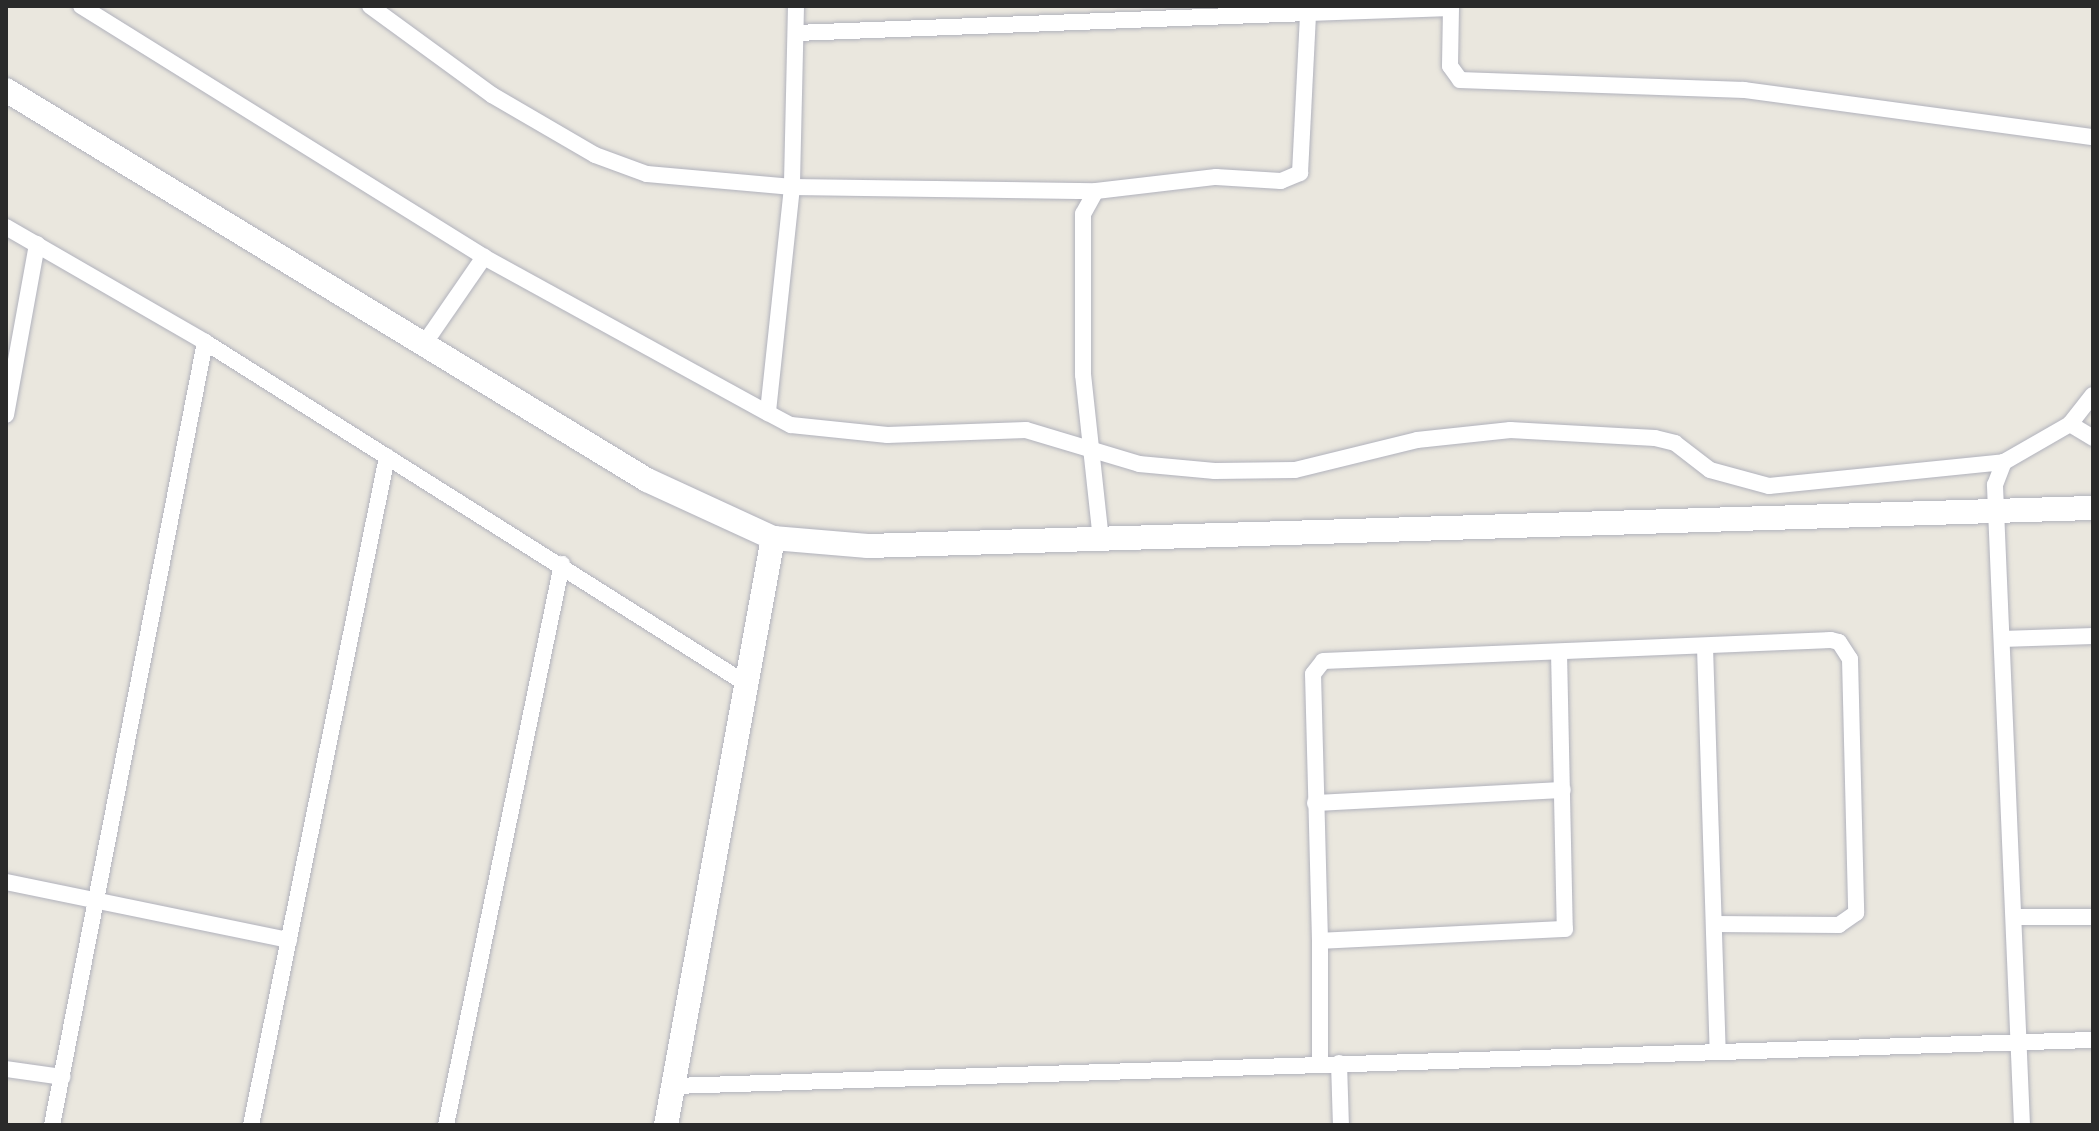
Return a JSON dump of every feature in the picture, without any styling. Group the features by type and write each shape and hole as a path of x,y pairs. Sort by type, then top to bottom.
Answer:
{"street":[{"path":"81,6 484,257 768,413 824,433 1026,430 1090,453 1215,471 1295,470 1417,440 1510,430 1655,438 1675,443 1710,470 1769,486 2004,462 2070,424 2093,395"},
{"path":"370,6 492,95 605,159 647,174 792,187 1096,191 1216,177 1281,181 1300,173 1308,13"},
{"path":"768,413 792,187 796,6"},
{"path":"796,33 1451,7 1450,66 1460,80 1744,90 2093,137"},
{"path":"6,90 647,480 773,538 868,546 1998,515 2093,508"},
{"path":"1096,191 1080,238 1090,453 1101,540"},
{"path":"6,227 205,342 562,564 745,683"},
{"path":"6,415 37,244"},
{"path":"424,344 484,257"},
{"path":"52,1125 205,342"},
{"path":"2070,424 2093,438"},
{"path":"251,1125 387,457"},
{"path":"2004,462 1995,485 2022,1125"},
{"path":"666,1125 773,538"},
{"path":"446,1125 562,564"},
{"path":"2002,639 2093,636"},
{"path":"1320,1064 1313,674 1323,661 1831,640 1844,646 1850,659 1856,913 1839,925 1714,924"},
{"path":"1705,647 1718,1050"},
{"path":"1320,941 1565,929 1559,652"},
{"path":"1315,803 1563,790"},
{"path":"6,882 96,897 289,940"},
{"path":"2014,917 2093,917"},
{"path":"674,1086 2093,1040"},
{"path":"1339,1063 1341,1125"},
{"path":"6,1069 62,1077"}]}
